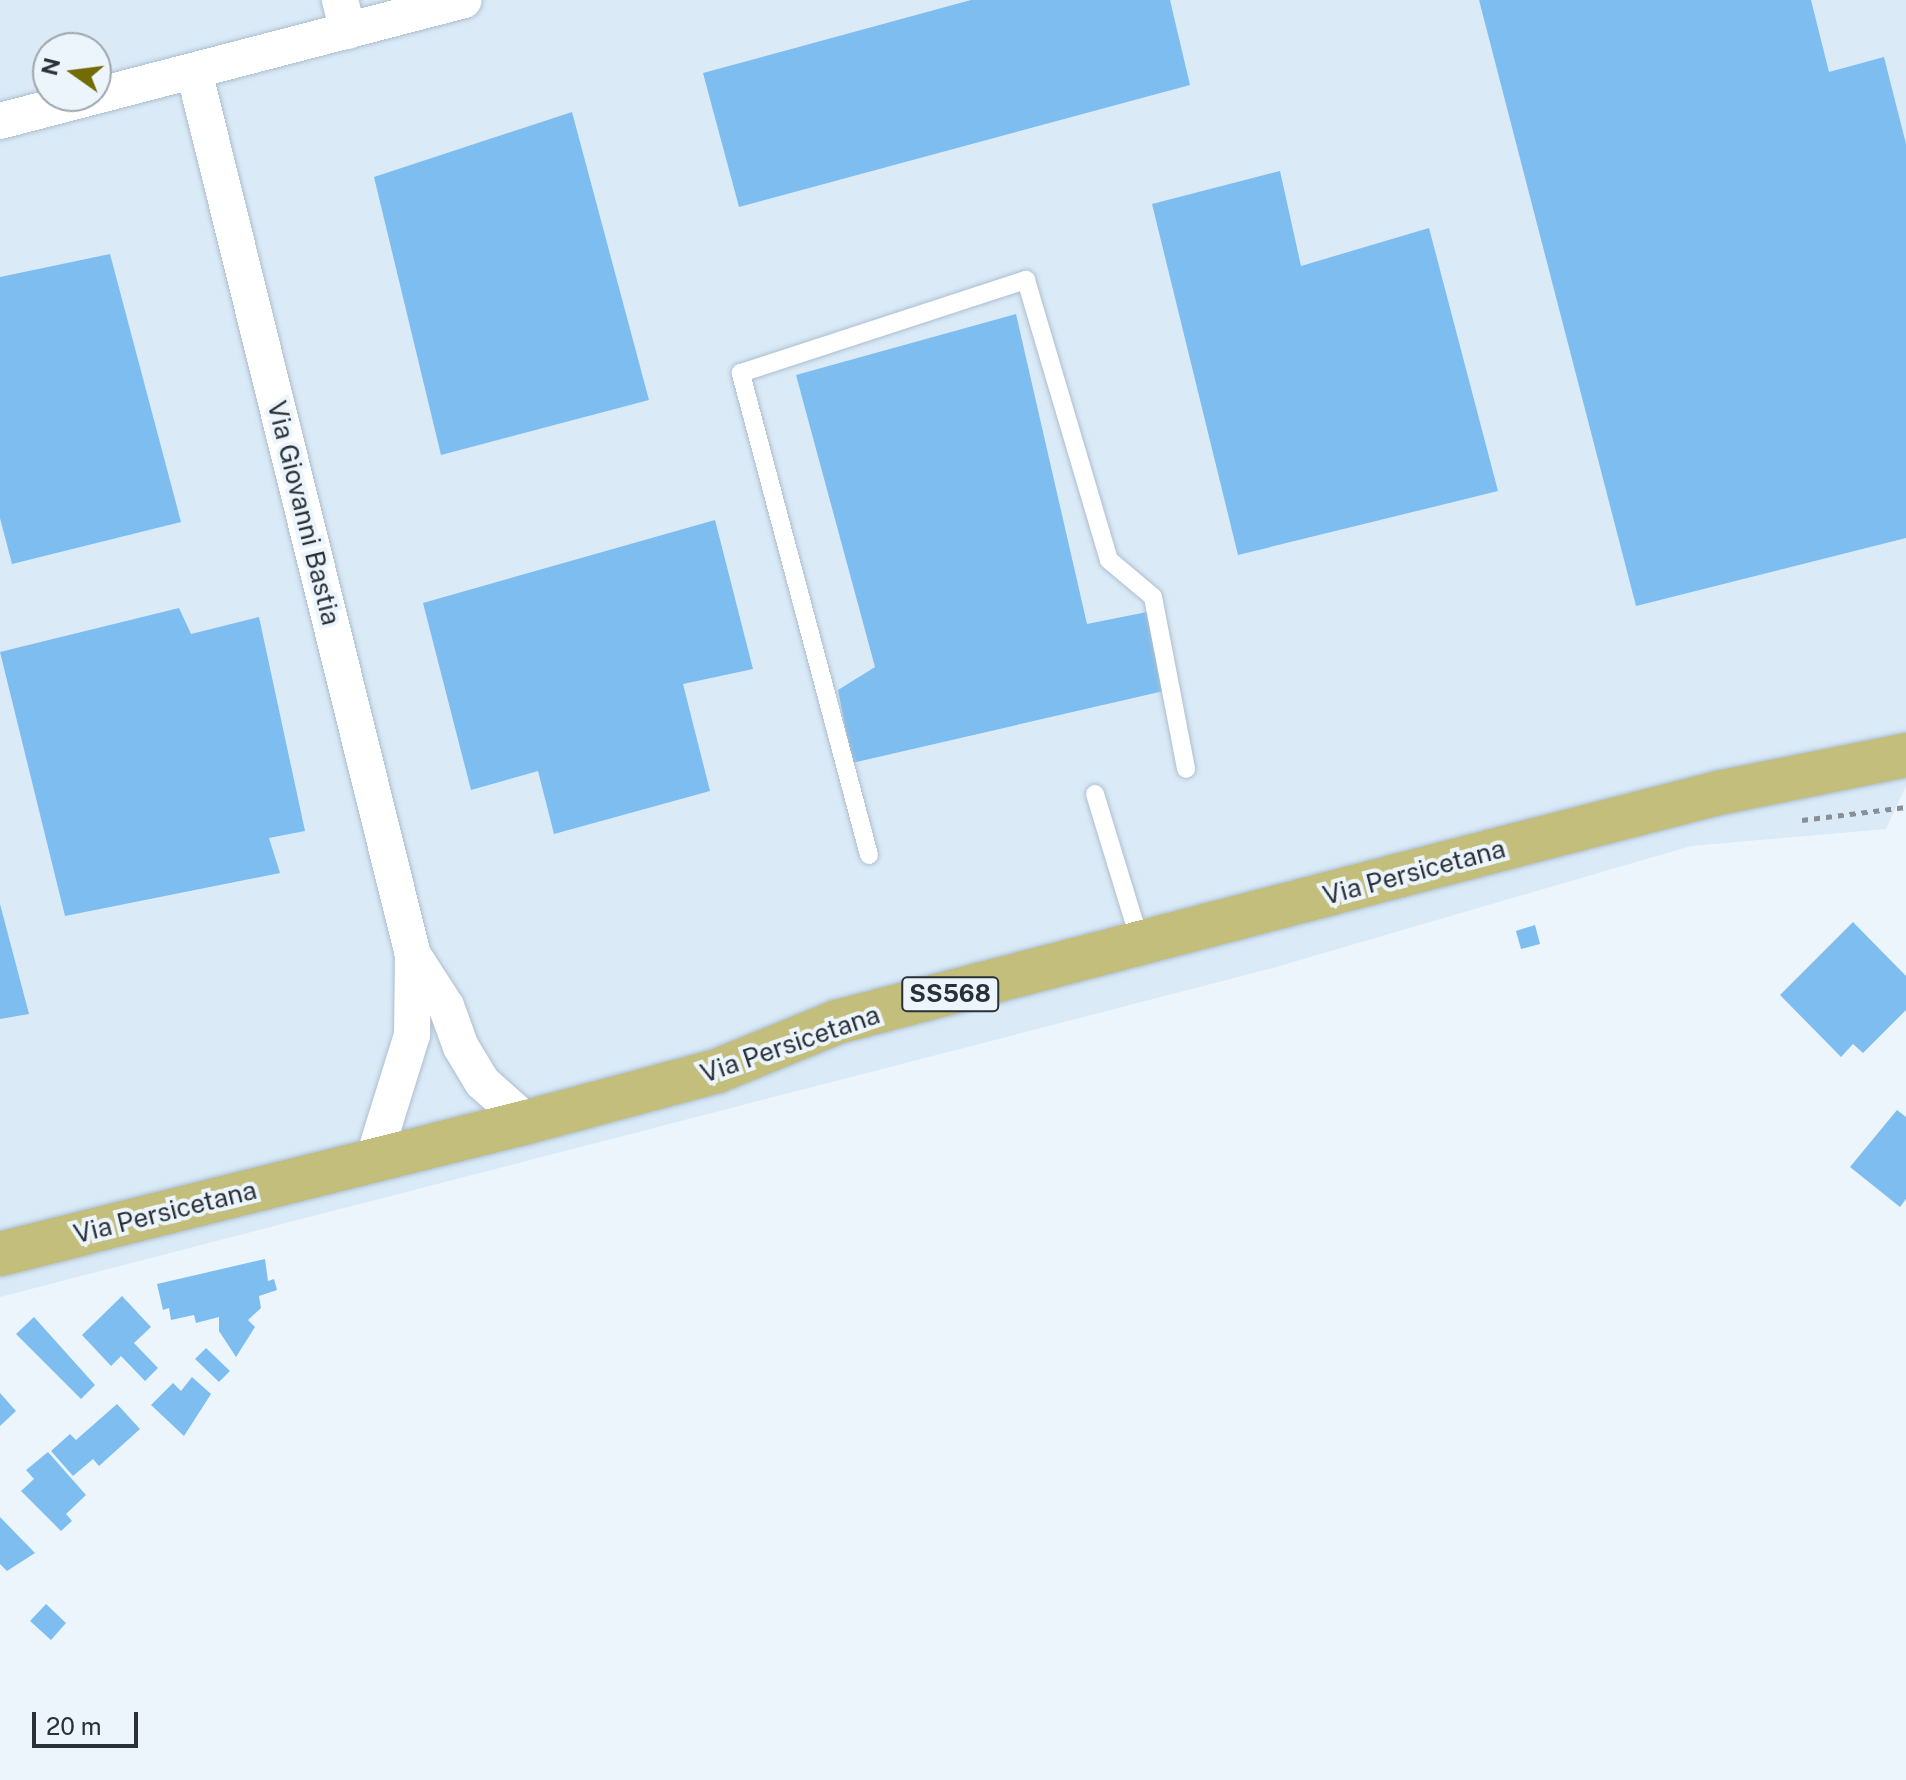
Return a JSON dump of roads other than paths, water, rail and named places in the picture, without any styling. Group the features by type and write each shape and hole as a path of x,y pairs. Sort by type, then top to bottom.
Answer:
{"main road":[{"name":"Via Persicetana","path":"0,1254 527,1122 717,1071 837,1022 1141,947 1718,793 1906,755"}],"street":[{"path":"0,121 194,71 344,16 463,0"},
{"name":"Via Giovanni Bastia","path":"194,71 413,955 412,1035 373,1160"},
{"name":"Via Giovanni Bastia","path":"413,955 446,1006 461,1047 482,1082 527,1122"}],"lane":[{"path":"869,855 741,373 1026,280 1109,560 1153,597 1186,769"},
{"path":"1095,794 1141,947"}]}
